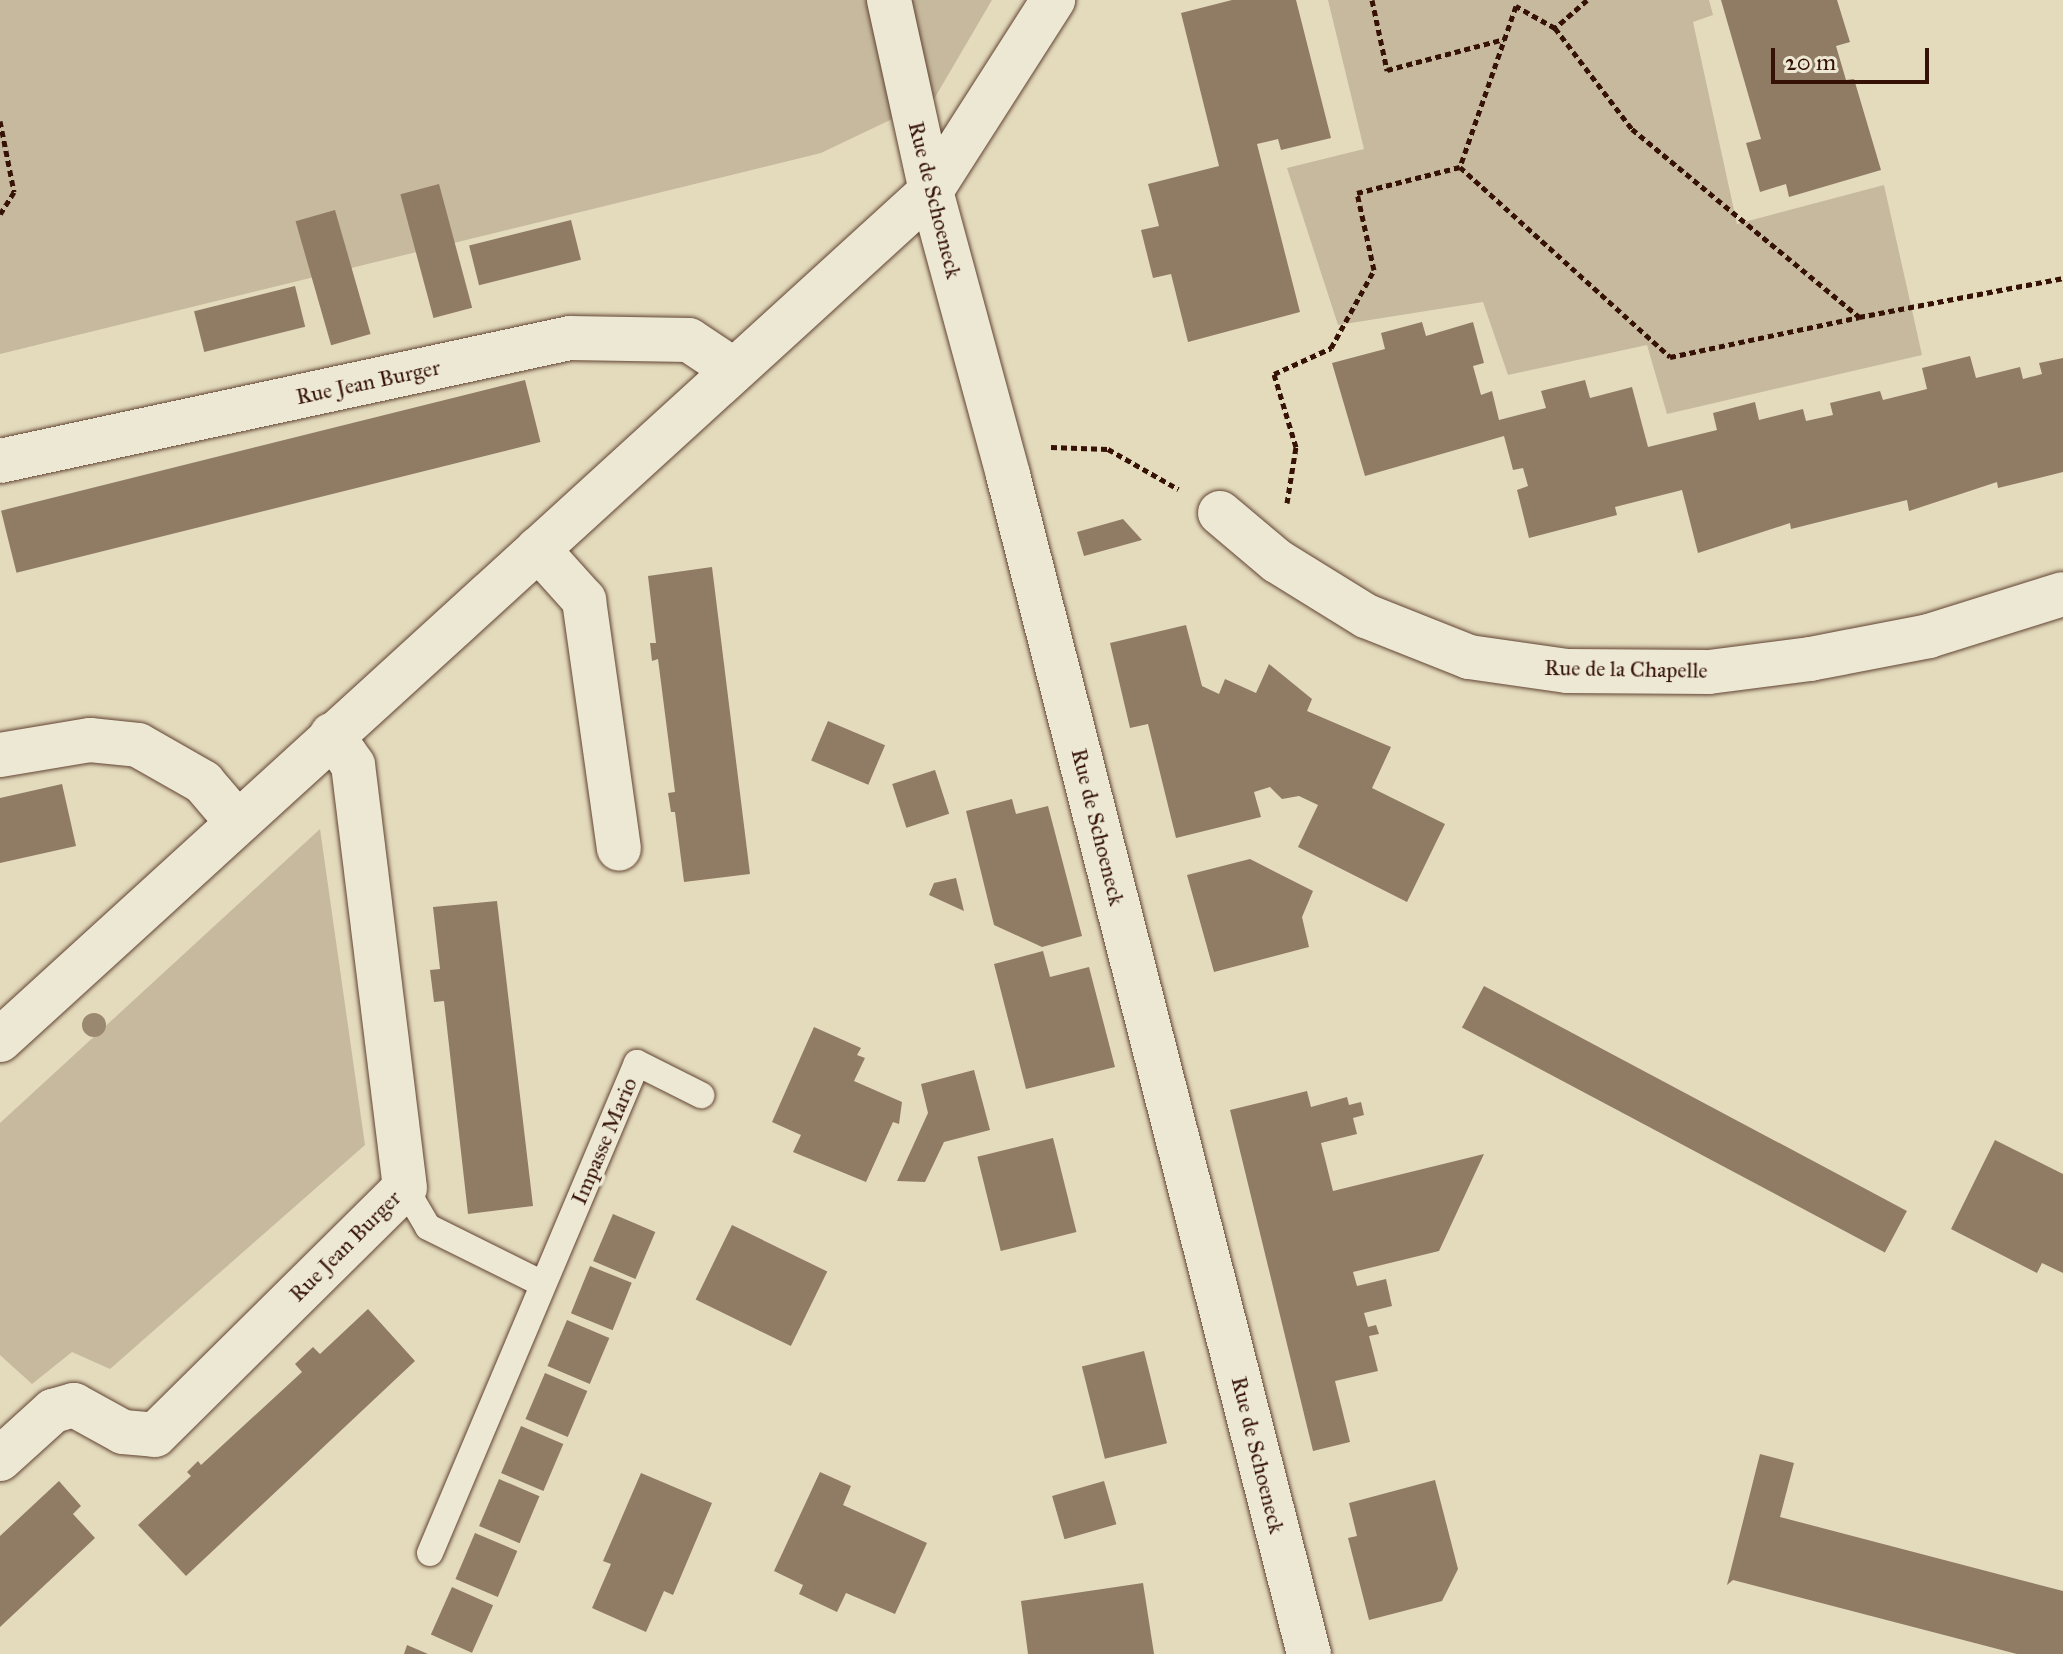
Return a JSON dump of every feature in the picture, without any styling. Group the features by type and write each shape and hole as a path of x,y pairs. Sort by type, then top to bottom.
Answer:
{"street":[{"name":"Rue de Schoeneck","path":"889,0 931,191 1008,475 1309,1654"},
{"path":"0,1040 538,549 731,368 931,191 1053,0"},
{"name":"Rue Jean Burger","path":"0,461 570,338 689,340 731,368"},
{"name":"Rue de la Chapelle","path":"1220,513 1277,561 1366,616 1469,657 1567,671 1709,672 1810,659 1929,636 2060,602"},
{"path":"538,549 584,600 619,849"},
{"name":"Rue Jean Burger","path":"0,1459 53,1411 74,1405 123,1432 155,1435 405,1188 353,765 332,735"},
{"path":"0,755 90,740 138,745 203,782 237,822"}],"lane":[{"name":"Impasse Mario","path":"430,1553 637,1063 701,1095"},
{"path":"405,1188 428,1227 543,1284"}],"path":[{"path":"1372,0 1387,70 1505,39"},
{"path":"1555,28 1587,0"},
{"path":"1460,167 1516,6 1555,28 1632,129 1859,317"},
{"path":"0,121 14,192 0,214"},
{"path":"1460,167 1670,357 2063,278"},
{"path":"1277,561 1296,447 1274,374 1331,348 1374,270 1357,193 1460,167"},
{"path":"1008,475 1054,445 1108,449 1220,513"}],"shaded area":[{"path":"0,0 992,0 934,99 821,153 0,354"},
{"path":"1328,0 1709,0 1713,15 1693,22 1737,224 1884,185 1922,355 1667,414 1647,345 1508,375 1483,302 1338,325 1287,168 1364,149"},
{"path":"320,829 365,1145 110,1369 72,1352 32,1384 0,1355 0,1123"}],"building":[{"path":"1232,0 1296,0 1331,138 1281,150 1278,139 1257,144 1300,312 1188,342 1171,274 1153,278 1141,230 1159,226 1148,184 1219,166 1181,13"},
{"path":"1721,0 1837,0 1850,42 1836,46 1846,80 1854,79 1881,170 1789,197 1786,184 1760,192 1746,143 1761,139"},
{"path":"439,184 472,308 433,318 400,194"},
{"path":"335,210 371,334 331,345 296,221"},
{"path":"571,220 581,260 479,285 469,245"},
{"path":"295,286 305,327 204,352 194,311"},
{"path":"1422,322 1426,336 1473,322 1484,363 1473,366 1481,395 1492,391 1499,420 1546,408 1541,391 1585,380 1590,398 1632,387 1648,447 1717,430 1713,413 1755,402 1759,420 1803,409 1806,421 1833,415 1830,403 1880,391 1883,400 1927,389 1922,368 1970,356 1976,378 2020,367 2023,379 2042,374 2039,363 2063,358 2063,472 1998,488 1997,482 1909,511 1907,500 1791,529 1790,523 1698,553 1682,490 1615,507 1617,515 1529,538 1517,490 1528,486 1523,468 1513,470 1504,436 1365,476 1332,363 1385,349 1381,333"},
{"path":"525,380 540,442 17,573 1,511"},
{"path":"1123,519 1142,540 1084,556 1077,532"},
{"path":"712,567 750,874 684,882 675,812 671,812 668,793 675,792 658,659 652,661 650,643 656,643 648,576"},
{"path":"1186,625 1202,686 1219,694 1225,679 1256,693 1269,664 1312,699 1307,711 1391,747 1372,788 1445,824 1407,902 1298,847 1318,805 1299,796 1282,799 1270,787 1254,792 1261,817 1176,838 1148,724 1130,728 1110,643"},
{"path":"828,721 885,745 868,785 811,761"},
{"path":"935,770 949,814 906,828 892,784"},
{"path":"62,784 76,846 0,863 0,798"},
{"path":"1012,799 1016,814 1048,806 1082,936 1042,947 994,925 966,811"},
{"path":"1250,859 1313,891 1302,917 1309,947 1214,972 1187,875"},
{"path":"956,878 964,911 929,895 934,883"},
{"path":"497,901 533,1206 468,1214 444,1001 434,1002 430,970 440,969 433,907"},
{"path":"1043,951 1050,977 1089,967 1115,1067 1026,1089 994,964"},
{"path":"1484,986 1907,1211 1885,1252 1462,1027"},
{"path":"814,1027 861,1048 857,1055 865,1058 854,1081 902,1102 899,1124 893,1122 866,1182 793,1152 801,1135 772,1122"},
{"path":"974,1070 990,1130 944,1142 925,1182 897,1181 928,1113 921,1084"},
{"path":"1307,1091 1311,1107 1347,1097 1349,1105 1361,1102 1364,1115 1353,1118 1357,1134 1321,1143 1333,1191 1484,1154 1439,1251 1353,1272 1357,1286 1386,1279 1392,1306 1364,1313 1368,1327 1376,1325 1379,1334 1369,1336 1378,1371 1335,1381 1350,1442 1313,1451 1230,1110"},
{"path":"1053,1138 1076,1232 1001,1251 977,1157"},
{"path":"1995,1140 2063,1174 2063,1273 2042,1263 2037,1273 1951,1229"},
{"path":"613,1214 655,1232 635,1279 593,1261"},
{"path":"732,1225 827,1271 791,1346 696,1300"},
{"path":"590,1266 632,1283 613,1330 571,1313"},
{"path":"368,1309 415,1361 186,1576 138,1525 191,1476 187,1472 198,1461 201,1465 302,1372 295,1364 313,1347 320,1354"},
{"path":"567,1320 609,1338 590,1384 547,1366"},
{"path":"1144,1351 1167,1443 1105,1459 1082,1366"},
{"path":"545,1373 587,1391 568,1437 525,1419"},
{"path":"521,1426 563,1444 543,1491 501,1473"},
{"path":"1760,1454 1794,1463 1780,1517 2063,1591 2063,1654 2017,1654 1733,1580 1727,1585"},
{"path":"820,1472 851,1486 843,1505 927,1543 895,1614 846,1593 837,1612 799,1594 803,1585 774,1571"},
{"path":"641,1473 712,1503 673,1595 664,1591 646,1632 592,1608 611,1564 603,1561"},
{"path":"499,1479 540,1496 520,1543 479,1526"},
{"path":"1435,1480 1458,1569 1442,1601 1369,1620 1348,1538 1357,1536 1349,1503"},
{"path":"59,1481 81,1506 73,1514 95,1538 0,1627 0,1536"},
{"path":"1104,1481 1116,1524 1064,1539 1052,1496"},
{"path":"475,1533 517,1551 498,1597 455,1579"},
{"path":"1143,1583 1154,1654 1028,1654 1021,1601"},
{"path":"452,1587 493,1605 472,1653 431,1635"},
{"path":"407,1645 428,1654 404,1654"}]}
